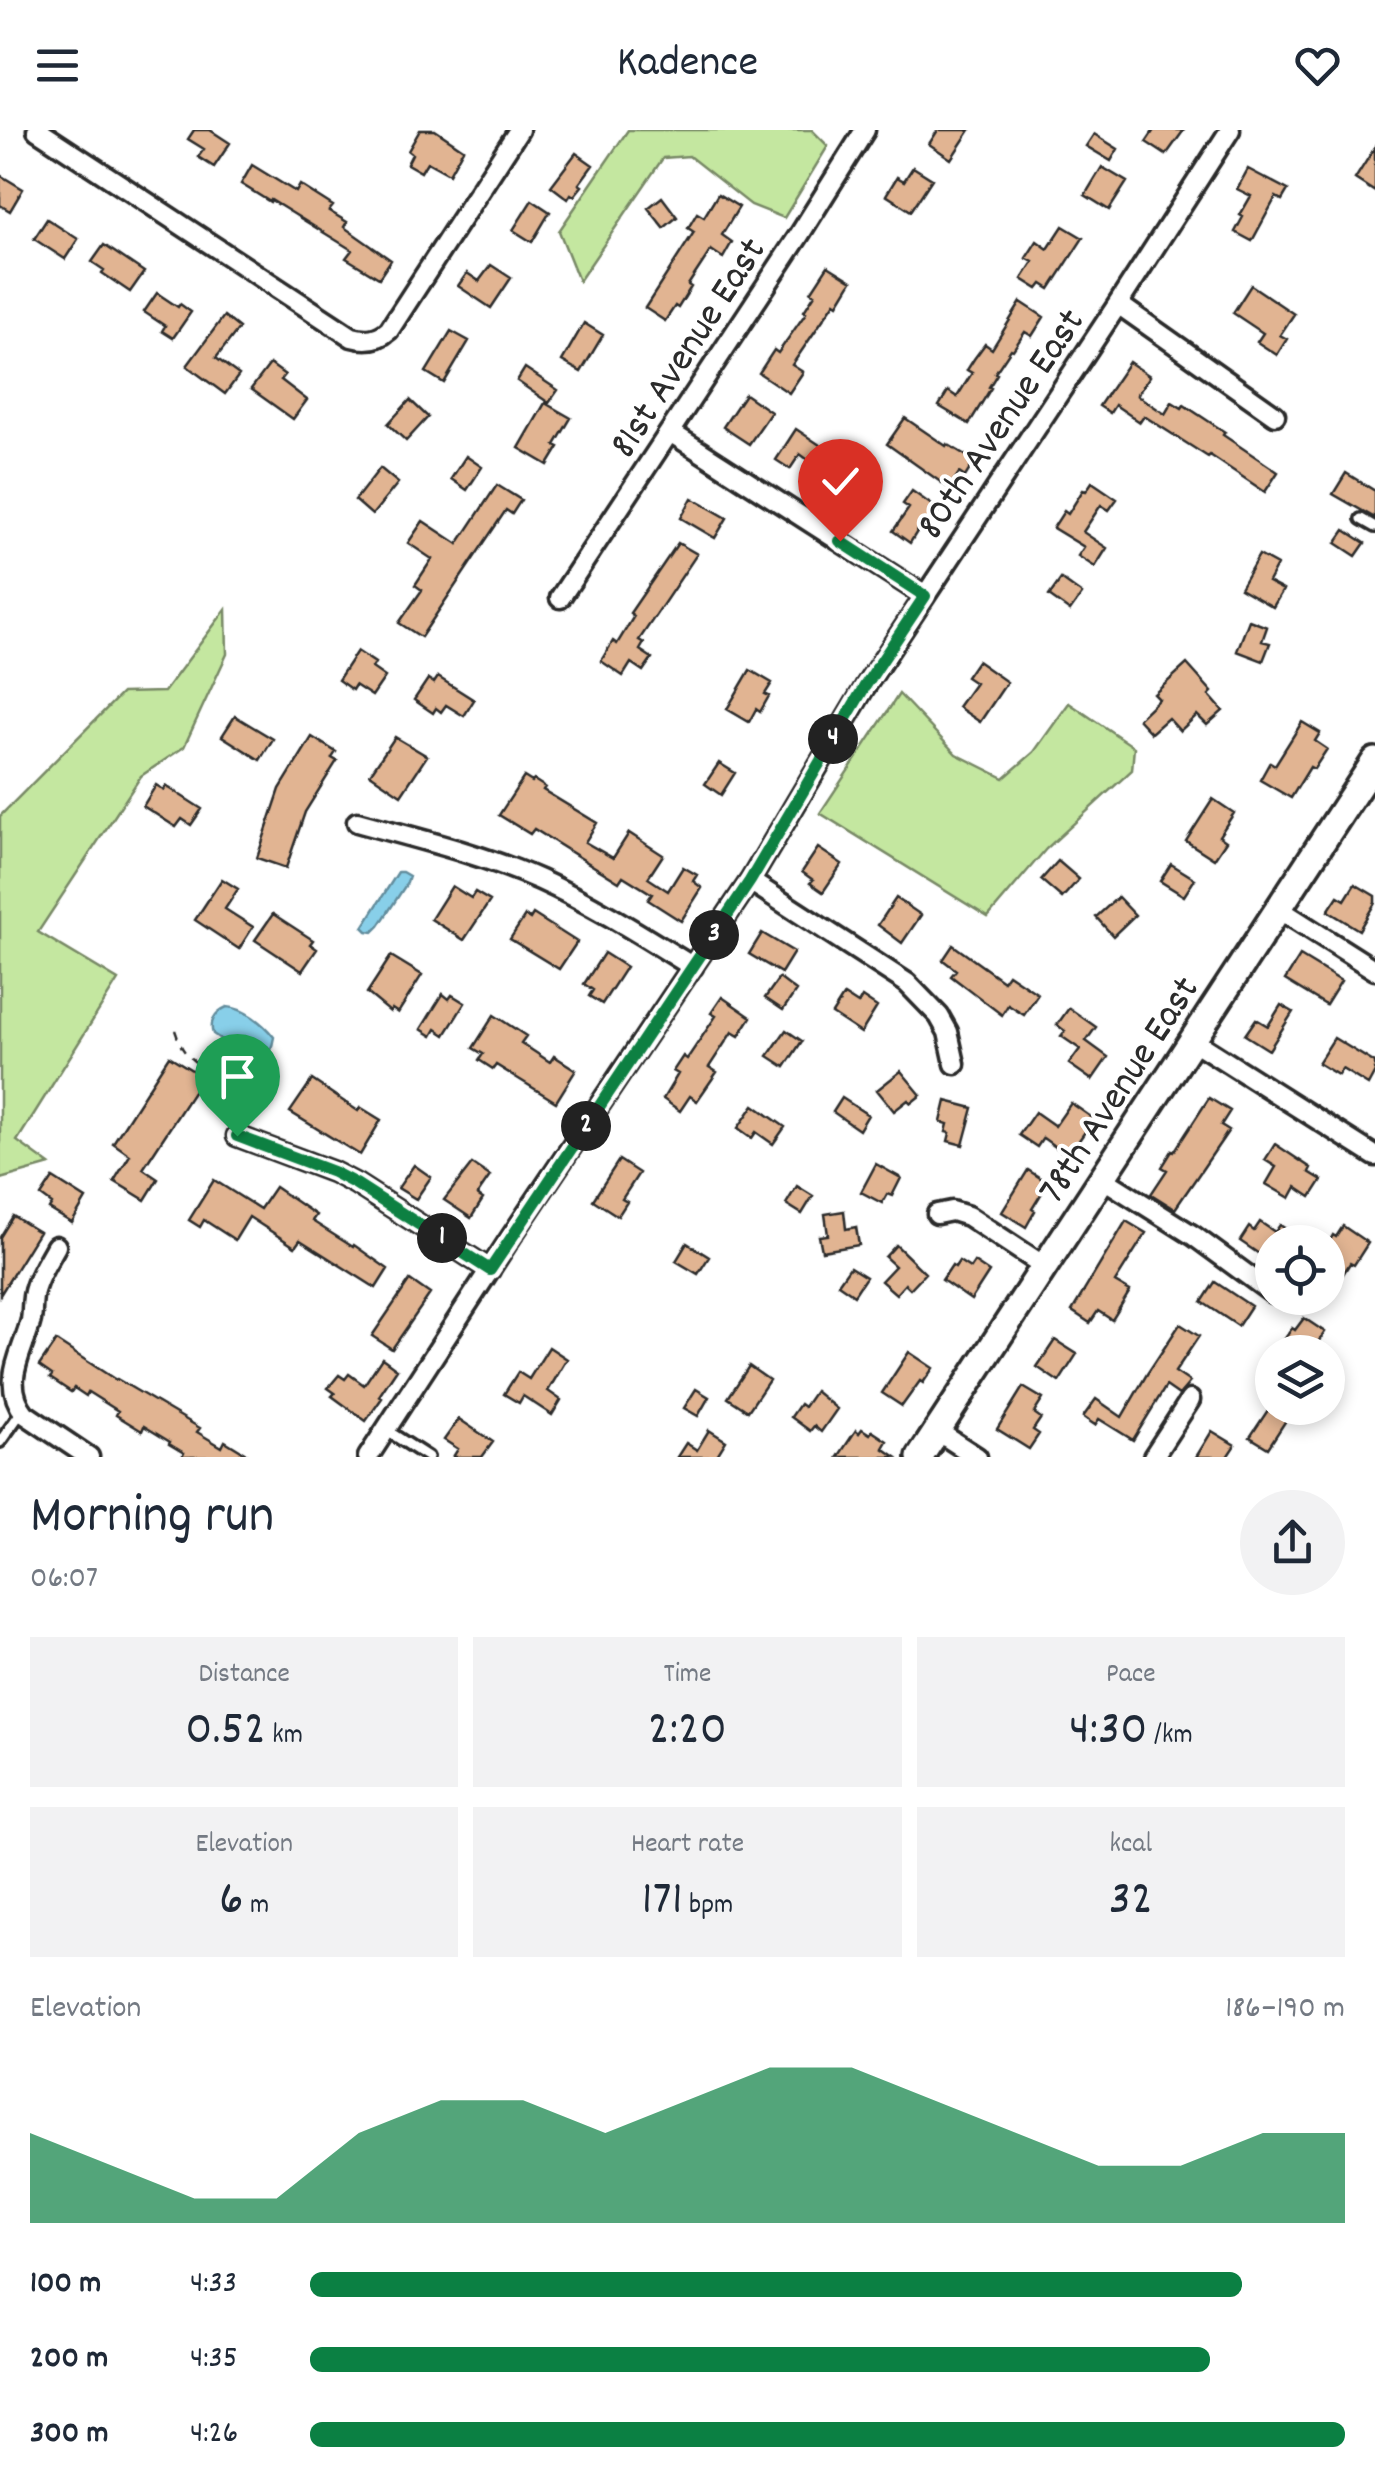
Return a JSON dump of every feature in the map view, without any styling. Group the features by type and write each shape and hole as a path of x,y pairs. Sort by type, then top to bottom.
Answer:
{"street":[{"path":"38,130 352,337 368,339 389,330 520,130"},
{"name":"81st Avenue East","path":"560,598 865,130"},
{"name":"80th Avenue East","path":"368,1457 750,881 865,686 1230,130"},
{"path":"1118,304 1274,415"},
{"path":"670,432 925,596"},
{"name":"78th Avenue East","path":"920,1457 1375,760"},
{"path":"357,822 476,856 536,878 584,901 693,966"},
{"path":"750,881 907,982 939,1016 948,1032 955,1064"},
{"path":"1279,909 1375,970"},
{"path":"1192,1040 1375,1156"},
{"path":"237,1136 356,1184 490,1270"},
{"path":"1102,1178 1194,1236 1255,1281"},
{"path":"937,1214 952,1211 968,1216 1044,1266"},
{"path":"56,1246 34,1290 31,1320 12,1359 12,1394 22,1411 89,1457"},
{"path":"1153,1457 1190,1400"},
{"path":"936,1431 977,1457"}],"lane":[{"path":"1361,518 1375,527"},
{"path":"0,1442 22,1411"},
{"path":"386,1430 428,1457"}],"path":[{"path":"175,1030 187,1054 229,1090 235,1104 237,1136"}],"green space":[{"path":"628,130 812,130 828,146 784,218 751,205 689,156 663,158 579,281 559,231"},
{"path":"226,609 227,654 184,747 141,776 38,932 118,980 17,1141 50,1165 0,1179 0,816 122,693 164,692"},
{"path":"899,694 956,754 1004,778 1034,752 1069,703 1134,747 1132,770 1046,849 988,917 820,813"}],"water":[{"path":"398,872 409,876 407,883 379,926 373,932 367,931 363,927"},
{"path":"227,1007 253,1017 274,1037 269,1052 258,1065 213,1034 214,1018"}],"building":[{"path":"194,130 210,130 230,143 214,167 198,157 204,149 188,139"},
{"path":"420,130 435,130 463,149 449,174 427,162 421,172 407,164 412,154 408,151"},
{"path":"938,130 970,130 951,159 929,144"},
{"path":"1154,130 1184,130 1166,155 1146,142"},
{"path":"1094,134 1118,149 1111,161 1086,146"},
{"path":"1375,147 1375,192 1355,179"},
{"path":"576,153 593,165 579,184 582,186 568,199 551,186"},
{"path":"252,165 296,192 300,185 333,206 329,211 347,222 344,227 391,260 379,278 346,258 352,250 241,184"},
{"path":"913,167 932,179 911,211 886,195 897,177 904,181"},
{"path":"1102,167 1127,182 1109,210 1085,195"},
{"path":"1248,169 1288,190 1282,200 1276,197 1252,241 1235,232 1251,196 1237,189"},
{"path":"0,175 23,189 10,211 0,205"},
{"path":"718,194 739,207 722,235 732,242 723,258 711,250 678,308 675,306 665,321 645,308 694,232 688,228 697,213 704,217"},
{"path":"662,197 677,217 664,228 648,208"},
{"path":"532,200 550,212 532,242 513,230"},
{"path":"47,219 78,239 65,259 34,239"},
{"path":"1063,226 1083,238 1050,289 1042,284 1038,289 1022,279 1033,262 1026,258 1037,241 1048,249"},
{"path":"104,245 144,272 130,292 92,262"},
{"path":"491,265 511,278 491,308 458,286 467,273 479,281"},
{"path":"828,266 852,281 792,365 803,372 789,393 759,373 806,313 815,294 811,292"},
{"path":"1251,285 1294,314 1280,335 1287,339 1277,355 1257,342 1263,333 1233,313"},
{"path":"157,293 191,312 173,338 162,331 165,326 144,312"},
{"path":"1021,302 1044,317 1032,336 1025,332 1011,349 969,424 939,406 948,391 957,397 972,373 967,370 974,359 985,344 992,349"},
{"path":"224,316 239,328 216,358 239,375 225,394 187,366"},
{"path":"584,323 603,335 581,372 562,361"},
{"path":"451,331 469,341 444,383 426,372"},
{"path":"1129,362 1150,376 1137,395 1165,414 1172,402 1182,408 1184,405 1278,472 1265,492 1144,416 1140,422 1115,405 1110,413 1099,406"},
{"path":"270,364 285,375 281,380 307,400 293,419 251,389"},
{"path":"525,368 558,390 549,403 517,381"},
{"path":"745,394 771,412 749,444 723,427"},
{"path":"410,400 428,417 406,441 388,424"},
{"path":"545,403 571,418 548,465 519,448"},
{"path":"905,418 975,461 965,477 959,473 949,488 887,444"},
{"path":"796,429 829,451 821,463 814,458 811,462 800,454 790,469 776,460"},
{"path":"466,456 482,467 467,490 451,479"},
{"path":"380,468 398,483 372,515 355,500"},
{"path":"1346,473 1375,491 1375,518 1333,494"},
{"path":"1092,482 1117,499 1109,510 1101,505 1083,532 1107,548 1095,567 1078,556 1084,547 1053,528"},
{"path":"497,485 521,500 512,514 506,510 421,637 399,623 422,590 415,585 432,559 408,543 423,521 458,544"},
{"path":"912,491 939,510 926,529 921,525 910,543 893,531 909,508 903,504"},
{"path":"692,498 727,518 715,538 681,518"},
{"path":"1345,530 1365,543 1356,556 1336,543"},
{"path":"678,543 697,554 639,640 644,643 640,650 652,658 643,671 631,663 623,676 601,661 613,641 617,644 634,616 630,613"},
{"path":"1259,555 1277,565 1268,582 1283,590 1273,607 1240,588"},
{"path":"1061,579 1082,594 1070,611 1049,596"},
{"path":"1249,620 1267,627 1262,641 1270,643 1263,661 1237,651"},
{"path":"357,651 375,663 372,668 385,677 372,696 355,685 352,690 338,680"},
{"path":"977,661 1007,682 980,722 958,707 975,683 966,677"},
{"path":"1187,664 1223,711 1207,725 1197,715 1180,731 1168,718 1151,733 1138,719 1159,699 1154,694"},
{"path":"750,670 772,683 760,712 756,709 749,722 727,709"},
{"path":"438,677 474,700 464,716 446,705 441,712 436,708 433,713 414,700 428,679 434,683"},
{"path":"235,716 273,739 260,760 222,736"},
{"path":"1302,722 1320,733 1315,741 1327,749 1314,769 1310,767 1291,798 1260,780 1270,762 1275,765"},
{"path":"312,737 336,752 332,758 337,761 305,812 286,868 257,858 280,789"},
{"path":"395,737 427,756 401,795 370,774"},
{"path":"719,763 735,773 721,795 705,784"},
{"path":"524,777 597,823 585,842 613,858 629,833 663,855 648,878 668,891 683,867 697,875 693,881 702,888 681,921 648,900 652,894 623,876 619,882 534,829 530,834 499,815"},
{"path":"156,785 164,790 166,786 202,809 191,825 182,819 176,827 143,806"},
{"path":"1213,799 1234,813 1219,836 1226,841 1214,859 1186,841"},
{"path":"818,848 842,864 823,892 802,872"},
{"path":"1058,861 1079,879 1062,898 1041,880"},
{"path":"1171,864 1195,879 1184,896 1160,881"},
{"path":"222,879 238,889 225,909 253,927 239,949 195,920"},
{"path":"1355,884 1375,896 1359,930 1328,911 1338,896 1345,900"},
{"path":"452,886 471,898 475,892 490,901 464,940 431,919"},
{"path":"1118,897 1135,915 1113,936 1096,917"},
{"path":"896,898 921,915 902,943 878,925"},
{"path":"273,914 313,940 310,944 317,949 302,971 255,940"},
{"path":"533,914 577,942 559,969 510,939 525,916 530,919"},
{"path":"762,933 794,952 781,973 749,954"},
{"path":"953,945 1003,981 1008,974 1038,994 1024,1015 1008,1005 1002,1015 951,976 956,970 943,960"},
{"path":"604,953 626,967 602,1004 589,996 593,990 584,984"},
{"path":"391,956 422,975 398,1013 392,1009 390,1012 367,993"},
{"path":"1300,956 1341,981 1326,1005 1285,980"},
{"path":"779,978 796,991 783,1010 765,998"},
{"path":"443,994 465,1003 445,1035 436,1029 432,1036 421,1029"},
{"path":"844,995 858,1004 862,997 877,1007 861,1033 832,1014"},
{"path":"722,997 751,1017 739,1036 732,1032 709,1067 717,1072 697,1101 690,1096 680,1111 663,1099 678,1074 673,1071 683,1056 687,1059 716,1016 711,1013"},
{"path":"1281,1005 1293,1012 1269,1050 1245,1035 1256,1019 1268,1026"},
{"path":"1069,1008 1096,1027 1086,1041 1108,1057 1092,1080 1069,1064 1080,1049 1061,1036 1065,1031 1057,1025"},
{"path":"494,1015 526,1036 521,1043 550,1062 554,1056 576,1070 556,1102 496,1065 493,1069 479,1060 483,1054 473,1048"},
{"path":"786,1030 802,1041 785,1067 768,1056"},
{"path":"1334,1038 1375,1063 1368,1085 1342,1069 1338,1075 1318,1063"},
{"path":"169,1056 203,1077 143,1169 158,1179 145,1200 114,1181 130,1155 113,1143"},
{"path":"901,1071 921,1095 894,1111 877,1090"},
{"path":"312,1080 358,1111 360,1107 381,1120 360,1155 290,1112"},
{"path":"842,1098 868,1115 859,1130 833,1112"},
{"path":"1209,1098 1230,1111 1221,1125 1229,1130 1175,1209 1151,1194 1167,1170 1162,1167"},
{"path":"946,1101 973,1108 963,1145 948,1141 948,1124 941,1122"},
{"path":"1071,1103 1094,1119 1068,1156 1043,1138 1037,1147 1019,1135 1035,1112 1055,1126"},
{"path":"754,1105 785,1127 773,1144 756,1132 752,1138 738,1128"},
{"path":"1275,1144 1322,1180 1311,1197 1296,1187 1290,1198 1266,1184 1276,1167 1265,1160"},
{"path":"619,1160 639,1173 622,1199 627,1202 618,1216 593,1200"},
{"path":"472,1164 490,1176 477,1195 483,1199 471,1218 444,1200"},
{"path":"876,1164 901,1178 892,1196 887,1194 882,1203 861,1192"},
{"path":"414,1165 431,1177 416,1199 398,1188"},
{"path":"1028,1170 1048,1183 1026,1227 1002,1212"},
{"path":"53,1178 86,1199 72,1223 49,1209 52,1204 41,1196"},
{"path":"214,1180 260,1209 275,1187 316,1215 312,1221 388,1269 376,1288 300,1240 295,1247 249,1217 235,1240 204,1220 200,1227 189,1220"},
{"path":"797,1186 813,1196 802,1214 786,1204"},
{"path":"844,1211 846,1229 856,1227 859,1245 822,1251 819,1236 828,1235 825,1214"},
{"path":"13,1216 39,1232 0,1295 0,1237"},
{"path":"1126,1221 1146,1233 1115,1282 1130,1291 1112,1320 1098,1311 1090,1323 1072,1311"},
{"path":"1249,1227 1254,1231 1255,1251 1240,1241"},
{"path":"1345,1227 1368,1243 1354,1265 1350,1263 1345,1271"},
{"path":"687,1243 709,1257 698,1274 676,1261"},
{"path":"896,1245 925,1273 910,1289 905,1284 896,1294 881,1281 895,1266 885,1257"},
{"path":"959,1261 970,1268 974,1262 989,1272 971,1300 942,1280"},
{"path":"850,1267 866,1277 854,1295 838,1284"},
{"path":"410,1280 430,1294 392,1349 372,1336"},
{"path":"1215,1282 1251,1306 1238,1326 1202,1302"},
{"path":"1304,1318 1325,1332 1287,1335 1292,1328 1295,1330"},
{"path":"1180,1324 1199,1336 1175,1372 1190,1382 1179,1395 1166,1386 1133,1440 1099,1419 1095,1425 1083,1417 1096,1399 1122,1417"},
{"path":"1055,1340 1077,1354 1059,1382 1037,1367"},
{"path":"56,1341 200,1428 197,1432 222,1447 225,1441 251,1457 182,1457 184,1453 170,1442 144,1426 142,1431 88,1392 86,1396 74,1388 71,1392 39,1366"},
{"path":"549,1347 567,1359 548,1391 561,1400 552,1415 523,1396 519,1403 504,1394 518,1372 529,1379"},
{"path":"909,1352 933,1368 902,1406 882,1393"},
{"path":"382,1358 397,1369 366,1421 332,1396 335,1393 328,1388 339,1375 345,1379 349,1374 364,1385"},
{"path":"749,1366 769,1380 748,1411 728,1398"},
{"path":"1023,1387 1043,1399 1034,1413 1041,1418 1033,1430 1039,1434 1029,1449 997,1429"},
{"path":"696,1389 709,1397 698,1416 684,1408"},
{"path":"815,1391 837,1409 821,1432 814,1426 810,1431 791,1417"},
{"path":"459,1419 493,1442 482,1457 453,1457 458,1449 444,1440"},
{"path":"1258,1425 1283,1425 1268,1448 1250,1437"},
{"path":"862,1429 887,1441 883,1448 896,1457 838,1457 856,1430 859,1433"},
{"path":"709,1430 726,1441 716,1457 677,1457 686,1443 697,1450"},
{"path":"1212,1431 1235,1445 1227,1457 1196,1457"}],"route":[{"path":"237,1136 356,1184 490,1270 750,881 865,686 925,596 840,541"}]}
